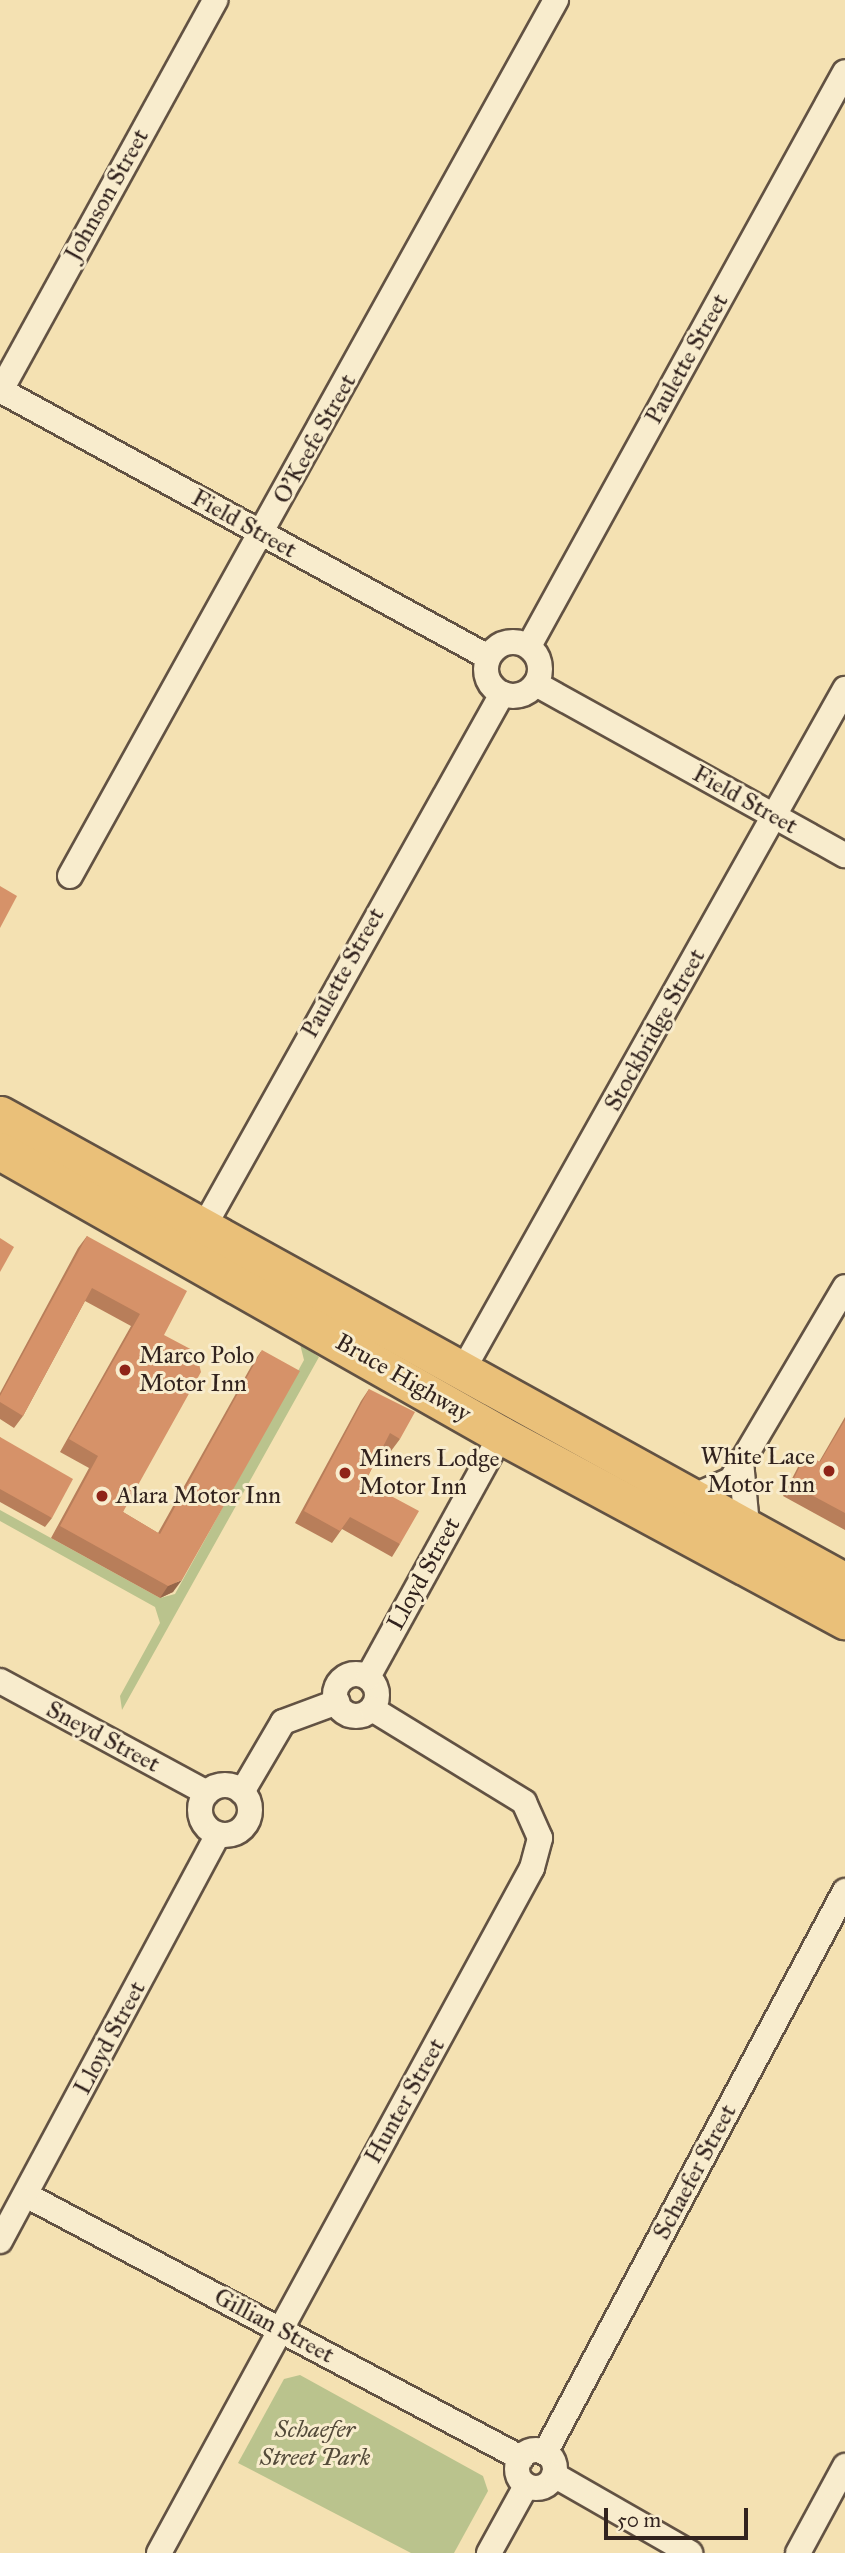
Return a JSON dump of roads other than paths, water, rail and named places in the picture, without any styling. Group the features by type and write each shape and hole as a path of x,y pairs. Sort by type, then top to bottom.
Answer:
{"highway":[{"name":"Bruce Highway","path":"0,1115 501,1435 845,1620"},
{"name":"Bruce Highway","path":"0,1152 196,1241 463,1370 845,1582"}],"street":[{"name":"Johnson Street","path":"0,390 215,0"},
{"name":"O'Keefe Street","path":"69,876 263,534 556,0"},
{"name":"Paulette Street","path":"528,646 845,72"},
{"name":"Field Street","path":"0,390 488,657"},
{"path":"508,642 528,646 539,664 536,684 520,695 502,694 486,676 488,657 508,642"},
{"name":"Field Street","path":"536,684 845,855"},
{"name":"Stockbridge Street","path":"463,1370 845,689"},
{"name":"Paulette Street","path":"196,1241 502,694"},
{"path":"694,1496 723,1488 845,1287"},
{"name":"Lloyd Street","path":"368,1677 501,1435"},
{"path":"741,1460 747,1526"},
{"path":"346,1676 368,1677 377,1696 372,1709 353,1716 337,1702 336,1688 346,1676"},
{"name":"Sneyd Street","path":"0,1681 207,1793"},
{"path":"242,1792 283,1722 337,1702"},
{"name":"Hunter Street","path":"159,2553 532,1868 540,1838 524,1802 372,1709"},
{"path":"227,1785 242,1792 250,1808 247,1822 235,1834 218,1835 202,1821 207,1793 227,1785"},
{"name":"Lloyd Street","path":"0,2241 218,1835"},
{"name":"Schaefer Street","path":"540,2462 845,1891"},
{"name":"Gillian Street","path":"26,2195 540,2462 690,2553"},
{"path":"489,2553 526,2486 540,2488 540,2462"},
{"path":"798,2553 845,2466"}],"place":[{"name":"Marco Polo Motor Inn","path":"125,1370"},
{"name":"White Lace Motor Inn","path":"829,1471"},
{"name":"Miners Lodge Motor Inn","path":"345,1473"},
{"name":"Alara Motor Inn","path":"102,1496"}],"park label":[{"name":"Schaefer Street Park","path":"315,2444"}]}
